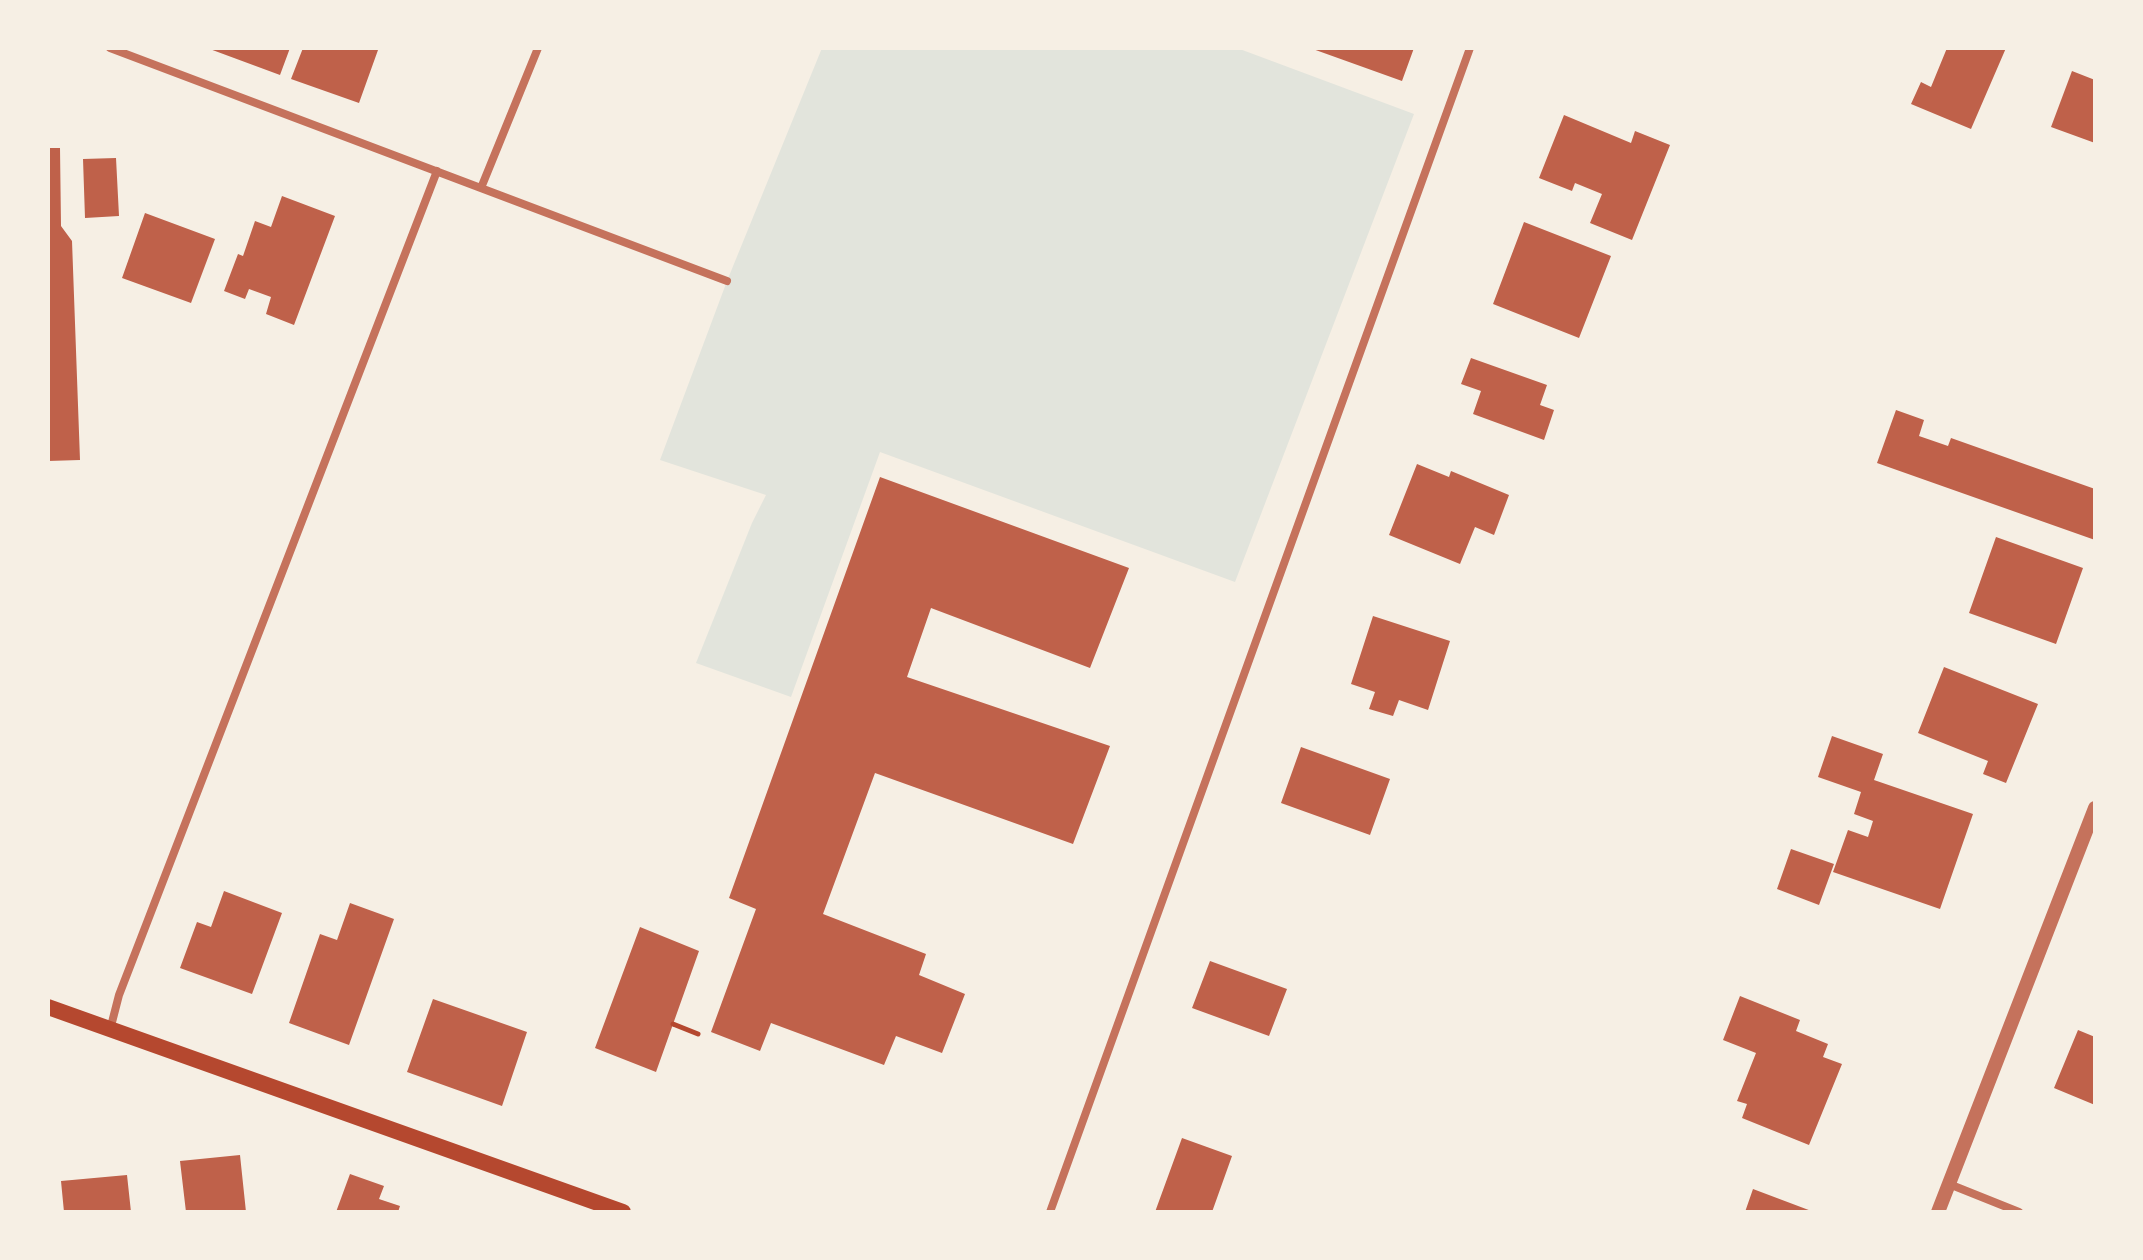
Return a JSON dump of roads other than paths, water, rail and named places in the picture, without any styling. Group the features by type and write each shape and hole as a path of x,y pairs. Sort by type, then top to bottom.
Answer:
{"main road":[{"path":"48,1007 623,1212"}],"street":[{"path":"110,48 727,281"},
{"path":"481,188 538,48"},
{"path":"1050,1212 1470,48"},
{"path":"110,1030 125,980 437,171"},
{"path":"1938,1212 2095,808"},
{"path":"1949,1184 2019,1212"}]}
